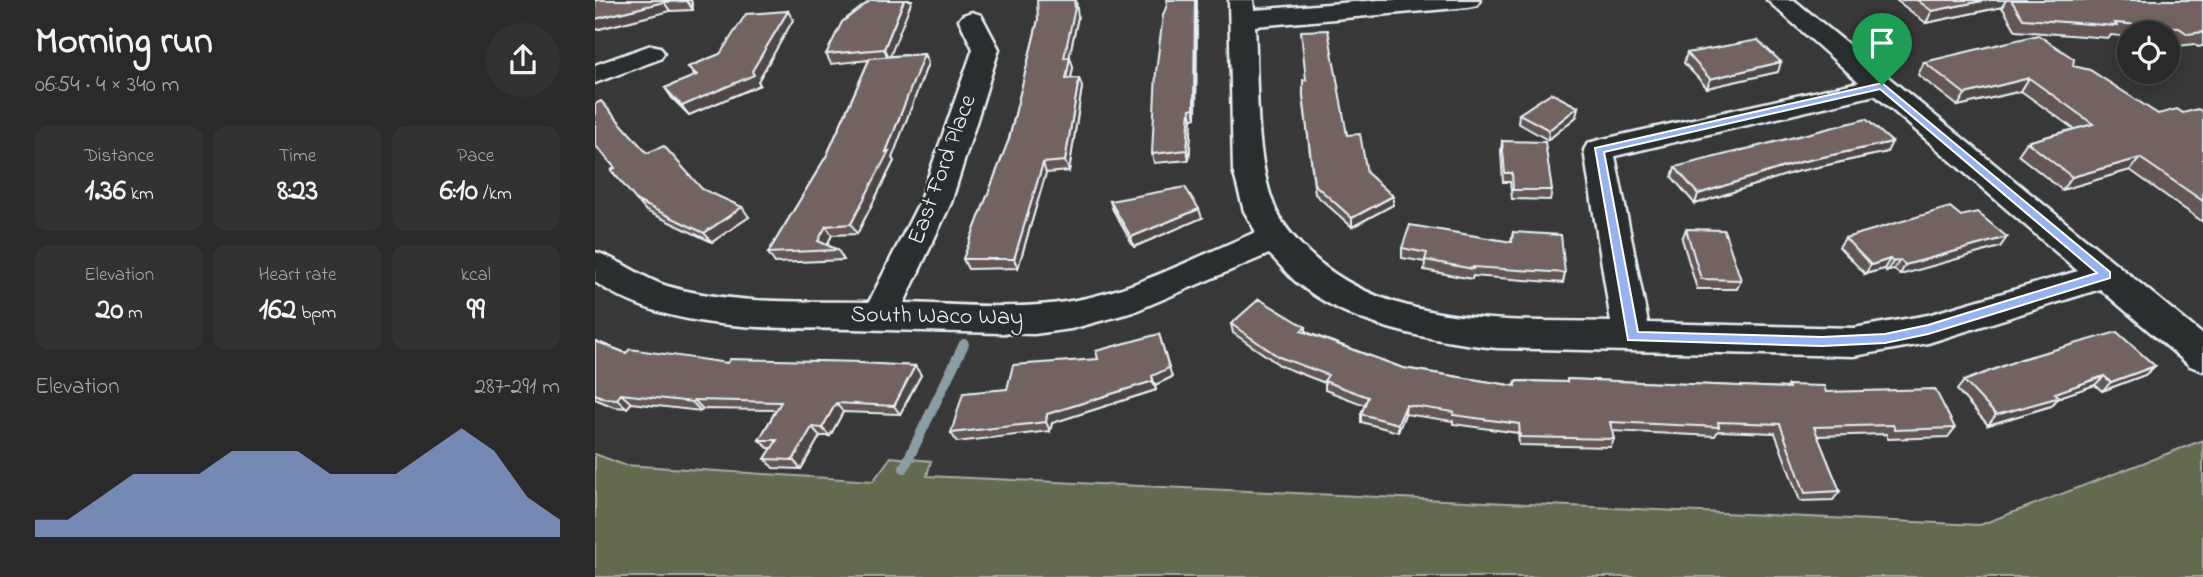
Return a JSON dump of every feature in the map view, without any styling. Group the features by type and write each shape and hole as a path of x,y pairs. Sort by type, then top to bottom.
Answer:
{"street":[{"path":"1468,0 1242,10 1248,170 1252,196 1274,238 1301,266 1331,288 1367,306 1407,320 1451,329 1497,334 1822,342 1885,338 1928,329 2106,275"},
{"path":"1779,0 2203,356"},
{"name":"East Ford Place","path":"880,317 930,214 956,144 986,49 972,20"},
{"path":"595,75 651,53"},
{"path":"1632,337 1599,150 1882,85"},
{"name":"South Waco Way","path":"595,264 612,277 652,296 702,308 740,313 1005,320 1071,315 1119,303 1274,238"}],"green space":[{"path":"2203,440 2203,577 595,577 595,454 624,465 873,481 891,457 931,461 927,476 1980,525"}],"building":[{"path":"595,0 687,1 664,2 595,19"},
{"path":"871,0 904,0 884,49 826,54 842,22"},
{"path":"1037,0 1074,0 1075,8 1064,58 1070,57 1066,79 1079,78 1065,161 1043,163 1014,259 963,259 1009,139 1038,20"},
{"path":"1167,0 1195,0 1194,108 1190,109 1187,150 1152,154 1156,72"},
{"path":"1917,0 1987,0 1932,11"},
{"path":"2011,0 2203,0 2203,32 2188,34 2180,29 2180,21 2117,21 2117,26 2023,19"},
{"path":"788,11 752,71 754,75 682,106 665,88 697,75 688,67 720,54 746,14"},
{"path":"1328,30 1347,135 1360,134 1367,173 1393,196 1352,218 1314,184 1303,95 1303,80 1306,80 1301,31"},
{"path":"2038,35 2074,59 2073,66 2090,70 2158,114 2177,109 2183,113 2198,109 2203,112 2203,201 2140,158 2072,177 2027,142 2093,124 2029,78 1965,94 1924,62"},
{"path":"1758,40 1781,62 1710,79 1687,53"},
{"path":"924,54 886,152 889,151 851,224 826,226 818,241 838,250 768,253 827,155 870,58"},
{"path":"1551,93 1578,107 1549,130 1519,114"},
{"path":"601,101 647,153 664,146 702,189 742,207 704,233 637,201 611,170 615,168 595,145 595,104"},
{"path":"1866,119 1892,142 1800,162 1698,194 1675,167"},
{"path":"1502,141 1545,142 1552,190 1513,190 1512,173 1505,173"},
{"path":"1185,187 1199,209 1131,237 1110,201"},
{"path":"1950,207 1961,216 1977,212 2007,237 1905,265 1900,260 1893,262 1890,259 1871,265 1845,238"},
{"path":"1410,225 1512,242 1513,232 1561,235 1565,273 1473,269 1425,260 1427,253 1402,248"},
{"path":"1686,229 1724,230 1741,280 1701,279"},
{"path":"1259,299 1306,327 1301,331 1403,368 1516,386 1516,381 1567,382 1567,379 1789,388 1788,385 1824,386 1826,392 1935,389 1955,428 1895,430 1893,425 1814,427 1840,491 1805,493 1780,424 1718,422 1719,427 1610,422 1614,439 1520,437 1519,424 1406,405 1398,424 1361,414 1368,397 1324,381 1328,375 1279,357 1231,324"},
{"path":"2117,332 2155,366 2111,382 2104,376 2055,393 2060,397 1996,415 1964,381 2021,359"},
{"path":"1159,334 1169,368 1152,376 1153,381 1047,414 1046,422 951,433 963,393 1007,389 1013,365 1098,359 1096,351"},
{"path":"595,341 626,353 630,349 727,363 730,359 915,366 894,406 836,403 822,428 812,427 793,460 765,459 777,440 759,440 781,402 692,402 621,394 617,399 604,398 595,394"}],"waterway":[{"path":"904,468 964,344"}],"route":[{"path":"1882,85 2106,275 1928,329 1885,338 1822,342 1632,337 1599,150 1882,85"}]}
